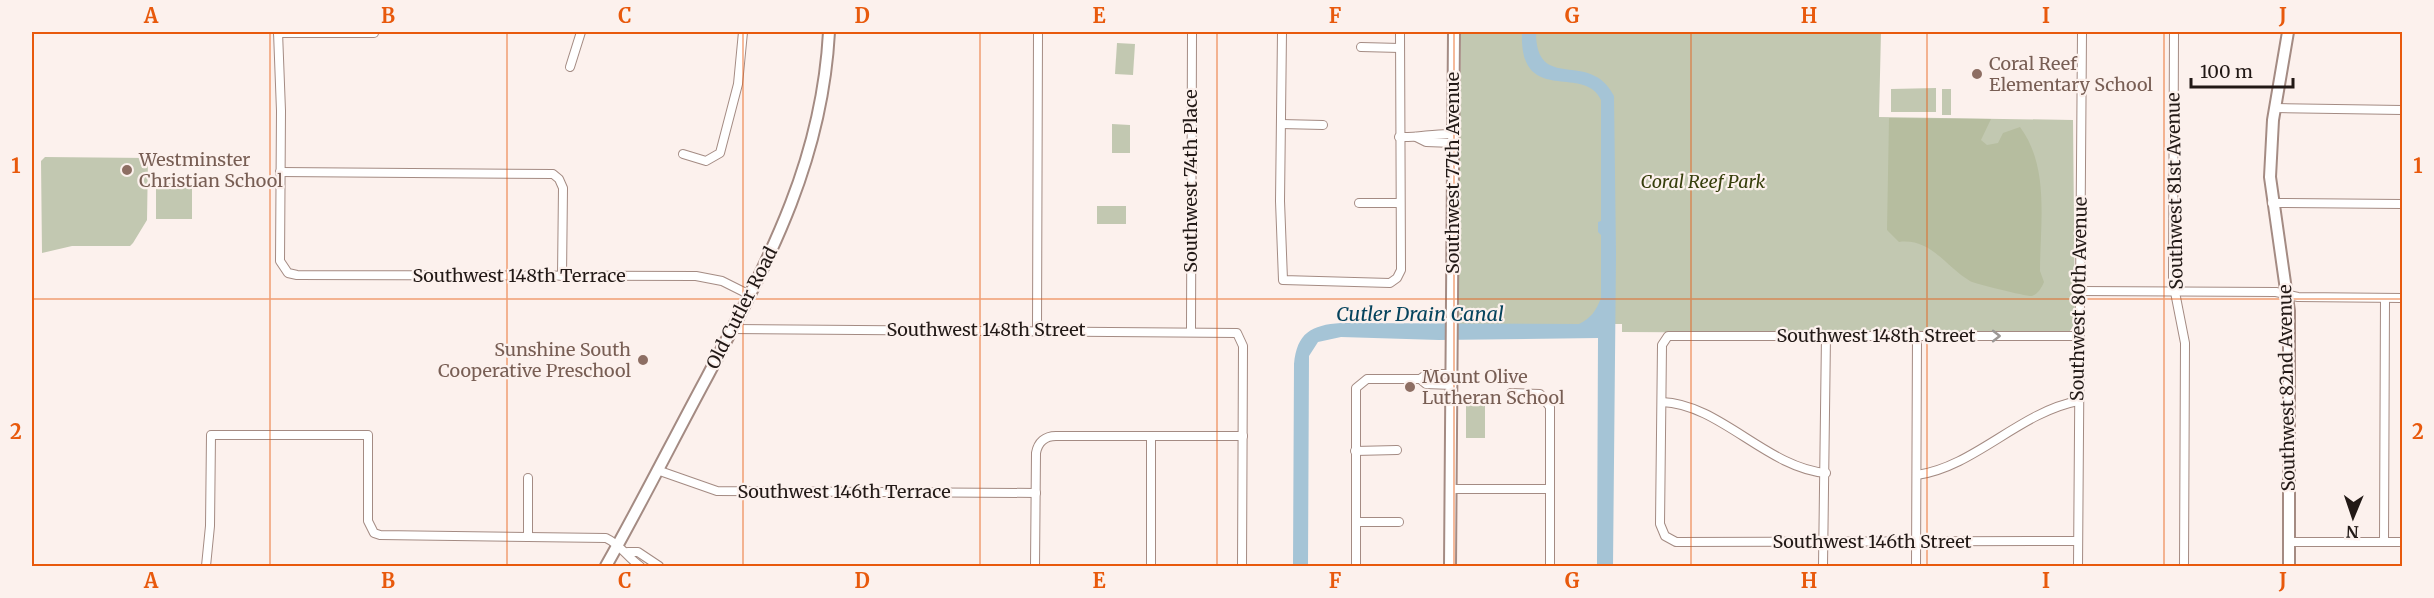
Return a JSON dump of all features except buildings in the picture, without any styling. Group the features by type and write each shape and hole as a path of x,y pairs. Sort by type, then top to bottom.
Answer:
{"street":[{"path":"374,33 278,32 280,172 528,172 553,174 561,183 562,276"},
{"path":"570,67 581,32"},
{"path":"683,154 706,162 720,153 738,84 743,32"},
{"name":"Old Cutler Road","path":"606,567 782,230 802,177 819,106 829,32"},
{"path":"1037,329 1038,32"},
{"name":"Southwest 74th Place","path":"1191,331 1192,32"},
{"path":"1282,32 1280,201 1283,280 1390,283 1397,278 1401,270 1400,32"},
{"name":"Southwest 77th Avenue","path":"1450,567 1454,32"},
{"name":"Southwest 80th Avenue","path":"2078,567 2082,32"},
{"name":"Southwest 81st Avenue","path":"2174,32 2175,291 2185,352 2184,567"},
{"name":"Southwest 82nd Avenue","path":"2288,32 2271,147 2272,203 2287,295 2289,567"},
{"path":"1361,47 1400,48"},
{"path":"2276,108 2403,110"},
{"path":"1281,124 1323,125"},
{"path":"1399,137 1416,138 1426,142 1453,138"},
{"name":"Southwest 148th Terrace","path":"280,172 280,261 286,272 297,275 700,276 722,281 750,295"},
{"path":"1359,203 1400,203"},
{"path":"2272,203 2403,204"},
{"path":"2080,291 2276,292 2298,297 2403,298"},
{"path":"2384,542 2385,298"},
{"name":"Southwest 148th Street","path":"732,329 1037,329 1191,331 1239,334 1243,346 1243,436"},
{"path":"1823,567 1826,335"},
{"name":"Southwest 148th Street","path":"1662,402 1662,345 1665,338 1672,336 2079,336"},
{"path":"1916,567 1917,336"},
{"path":"1356,567 1358,522 1355,392 1359,385 1367,379 1420,379 1426,384 1452,380"},
{"path":"1511,393 1538,394 1544,397 1550,411 1550,567"},
{"path":"1917,475 1941,469 2047,411 2078,401"},
{"path":"1662,402 1686,405 1798,467 1826,473"},
{"name":"Southwest 146th Street","path":"1662,402 1660,524 1666,538 1676,542 2078,541"},
{"path":"206,567 210,526 210,435 368,435 368,521 374,532 387,537 606,538 628,552 638,552 660,567"},
{"path":"1035,567 1036,450 1045,438 1056,436 1243,436 1242,567"},
{"path":"1150,567 1151,436"},
{"path":"1355,451 1397,450"},
{"name":"Southwest 146th Terrace","path":"657,470 717,491 1036,493"},
{"path":"528,478 528,537"},
{"path":"1451,489 1550,489"},
{"path":"1358,522 1399,522"},
{"path":"2289,542 2403,542"},
{"path":"628,552 630,560 640,567"}],"green space":[{"name":"Coral Reef Park","path":"1461,32 1881,32 1879,117 2073,120 2075,323 2068,334 1622,332 1622,324 1457,324"},
{"path":"1117,43 1135,44 1133,75 1115,74"},
{"path":"1936,88 1936,112 1891,112 1891,89"},
{"path":"1942,89 1951,89 1951,115 1942,115"},
{"path":"1889,118 1991,119 1981,140 1987,145 1998,143 2003,133 2020,127 2036,160 2040,178 2042,215 2040,271 2044,282 2036,294 2032,296 1970,281 1929,249 1920,244 1899,242 1887,230"},
{"path":"1112,124 1130,125 1130,153 1112,153"},
{"path":"45,157 148,158 147,220 130,246 72,246 42,253 41,161"},
{"path":"156,183 192,183 192,219 156,219"},
{"path":"1097,206 1126,206 1126,224 1097,224"},
{"path":"1466,401 1485,401 1485,438 1466,438"}],"water":[{"path":"1522,32 1536,32 1538,51 1545,61 1554,67 1592,74 1604,82 1614,96 1616,254 1613,566 1597,566 1598,338 1439,340 1341,337 1318,342 1309,356 1308,566 1293,566 1294,364 1298,345 1307,333 1321,326 1341,323 1579,324 1590,317 1599,303 1601,298 1601,235 1598,232 1598,222 1601,221 1601,100 1593,90 1581,84 1554,81 1541,77 1531,69 1524,55"}],"place":[{"name":"Coral Reef Elementary School","path":"1977,74"},
{"name":"Westminster Christian School","path":"127,170"},
{"name":"Sunshine South Cooperative Preschool","path":"643,360"},
{"name":"Mount Olive Lutheran School","path":"1410,387"}],"water label":[{"name":"Cutler Drain Canal","path":"1420,314"}]}
